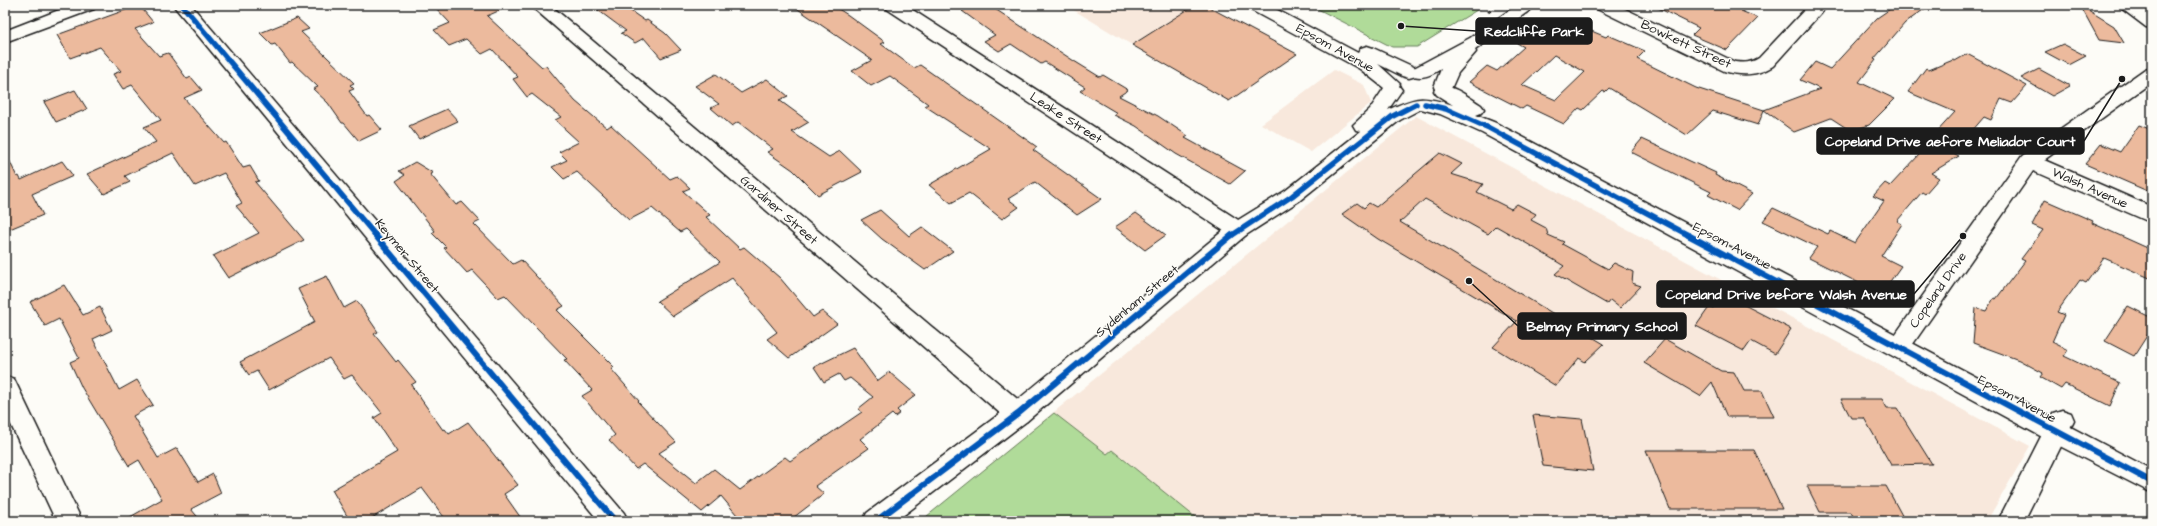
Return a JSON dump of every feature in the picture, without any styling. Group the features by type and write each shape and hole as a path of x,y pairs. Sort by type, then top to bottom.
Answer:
{"street":[{"path":"5,36 88,5"},
{"name":"Keymer Street","path":"182,5 615,521"},
{"name":"Gardiner Street","path":"539,5 1018,414"},
{"name":"Leake Street","path":"893,5 1244,226"},
{"name":"Epsom Avenue","path":"1255,5 1368,65 1401,99 1446,109 1489,128 1902,342"},
{"name":"Epsom Avenue","path":"1277,5 1415,72 1437,80 1443,89 1902,342 2058,426 2152,482"},
{"path":"1443,89 1449,71 1476,42 1528,5"},
{"name":"Bowkett Street","path":"1603,5 1710,58 1731,67 1744,69 1756,68 1766,62 1818,5"},
{"path":"2126,5 2152,23"},
{"name":"Sydenham Street","path":"876,521 1018,414 1244,226 1280,189 1372,118 1396,76 1415,72 1476,42"},
{"name":"Copeland Drive","path":"1902,342 2029,161 2152,73"},
{"name":"Sydenham Street","path":"1244,226 1292,196 1393,116 1420,104 1440,99 1443,89"},
{"name":"Walsh Avenue","path":"2029,161 2152,216"},
{"path":"5,386 69,521"},
{"path":"2011,521 2058,426"},
{"name":"Epsom Avenue","path":"2058,426 2152,466"}],"shaded area":[{"path":"1065,5 1195,5 1132,45"},
{"path":"1334,70 1364,85 1371,103 1311,152 1261,124"},
{"path":"1416,116 2030,446 1987,521 921,521"}],"green space":[{"path":"1310,5 1485,5 1417,47 1392,47"},
{"path":"1054,413 1107,454 1112,450 1200,521 921,521"}],"building":[{"path":"139,5 153,22 135,29 159,56 168,53 187,79 191,77 202,90 184,98 224,143 226,142 243,168 250,166 259,181 255,182 304,240 228,278 213,256 259,233 236,206 242,203 224,173 195,186 173,153 125,176 130,182 104,194 87,174 156,142 144,127 161,120 132,85 123,89 113,74 121,71 100,47 70,58 57,35"},
{"path":"433,5 512,5 487,16 542,67 546,66 575,101 607,128 611,125 670,179 677,176 690,188 683,191 710,215 706,217 740,249 744,247 780,278 813,317 822,311 837,324 789,358 767,339 777,332 732,278 673,316 657,301 720,262 686,229 680,232 652,208 629,220 577,172 564,179 552,167 567,160 559,152 579,142 555,120 561,117 532,94 527,97 513,79 518,77 492,49 482,54 466,39 449,46 434,30 450,23"},
{"path":"591,5 622,5 665,33 681,50 661,58 644,38 635,43 621,33 626,31"},
{"path":"792,5 832,5 848,15 885,42 881,44 914,68 920,65 1037,147 1033,150 1102,199 1077,215 1035,182 1008,199 1019,207 1002,219 969,193 951,203 929,185 991,149 925,106 928,104 890,76 871,86 852,71 872,60"},
{"path":"975,5 989,5 1100,77 1103,75 1128,90 1119,96 1158,116 1188,136 1185,138 1245,171 1230,184 1176,154 1136,126 1114,115 1117,113 1080,91 1085,87 1045,62 1041,64 1011,44 999,51 984,41 995,35 962,11"},
{"path":"1195,5 1205,5 1297,54 1229,101 1132,45"},
{"path":"1652,5 1748,5 1741,11 1758,18 1727,50 1692,35 1699,28"},
{"path":"1896,5 1930,5 1905,23 1874,59 1876,60 1859,82 1895,99 1869,125 1851,131 1831,118 1794,132 1764,110 1820,89 1800,80 1815,62 1830,69 1877,18"},
{"path":"2080,5 2114,26 2124,43 2099,40"},
{"path":"297,18 309,29 301,32 354,83 350,85 354,89 349,91 367,116 369,115 382,130 359,141 344,123 342,123 328,103 313,89 318,87 292,62 290,63 275,44 272,45 260,33"},
{"path":"1565,20 1606,37 1608,35 1645,51 1637,59 1696,88 1764,110 1758,125 1713,111 1687,135 1609,88 1605,92 1603,91 1583,110 1579,108 1564,124 1526,106 1522,109 1469,82 1487,66 1497,71 1524,47 1517,43 1538,28 1551,35","holes":["1554,55 1585,72 1556,100 1522,85"]},
{"path":"2063,44 2086,56 2069,65 2045,52"},
{"path":"1967,54 2027,86 2012,103 2001,99 1991,120 1984,117 1953,153 1959,156 1931,173 1939,178 1925,194 1922,192 1897,221 1902,224 1881,256 1901,266 1881,294 1809,258 1817,247 1763,221 1773,208 1828,234 1830,231 1855,243 1884,201 1873,196 1885,183 1890,186 1919,155 1914,152 1924,146 1955,112 1908,92 1926,68 1929,70 1953,60 1955,61"},
{"path":"2039,69 2070,86 2052,96 2021,78"},
{"path":"716,74 741,93 767,79 788,96 779,100 809,122 792,132 829,157 840,151 862,172 818,195 793,170 767,152 773,149 738,122 732,126 711,108 719,104 695,86"},
{"path":"75,90 87,109 56,122 44,102"},
{"path":"447,109 458,121 419,139 409,126"},
{"path":"2139,125 2152,130 2152,193 2085,164 2101,144 2120,152"},
{"path":"1642,139 1716,173 1715,175 1752,194 1737,210 1708,195 1711,192 1631,152"},
{"path":"5,151 17,177 19,176 21,180 62,161 73,176 32,194 43,215 5,231"},
{"path":"1440,153 1462,164 1451,174 1483,184 1477,192 1511,209 1517,204 1536,214 1531,220 1546,228 1548,235 1564,242 1562,244 1608,269 1614,263 1633,272 1632,283 1641,286 1620,308 1610,300 1607,304 1555,274 1564,266 1531,246 1496,226 1488,234 1425,199 1400,222 1604,344 1585,362 1579,358 1556,386 1493,347 1517,321 1378,239 1342,214 1357,203 1364,208 1369,203 1376,207"},
{"path":"415,162 433,173 430,174 456,205 462,202 480,221 474,224 513,264 521,260 564,306 557,310 614,367 611,369 639,401 638,402 676,442 659,453 696,483 714,469 740,490 785,457 790,461 862,412 858,409 873,397 850,378 844,381 839,374 824,382 814,367 853,348 877,381 889,372 916,395 897,410 900,413 895,417 892,414 860,439 869,448 815,486 824,494 789,521 742,521 721,496 702,512 643,464 636,469 609,440 615,435 582,396 592,390 564,360 567,359 505,295 498,298 472,270 467,273 444,248 446,247 432,233 435,231 396,181 405,175 399,171"},
{"path":"2045,200 2093,221 2092,223 2152,250 2152,279 2104,258 2086,283 2080,280 2057,312 2064,315 2052,342 2068,350 2064,356 2120,383 2110,406 2065,384 2061,389 2040,377 2043,373 2019,360 1973,343 1976,308 1986,311 1994,298 1996,299 2025,261 2021,259 2043,230 2032,225"},
{"path":"880,210 909,236 922,227 953,251 925,270 882,239 861,220"},
{"path":"1136,213 1166,235 1145,250 1115,227"},
{"path":"327,276 344,308 357,301 378,332 374,334 396,362 398,360 416,382 411,385 443,430 445,429 449,434 468,422 518,485 504,494 523,521 447,521 422,488 367,521 350,521 332,490 397,452 374,418 382,413 352,375 344,379 329,358 269,390 257,371 249,375 240,362 315,322 298,289"},
{"path":"64,285 83,315 100,307 112,330 93,339 119,390 137,380 153,405 133,416 158,458 177,448 198,482 213,474 221,493 191,509 201,521 123,521 162,499 139,460 129,466 82,388 70,362 79,358 59,319 45,326 30,302"},
{"path":"1723,294 1791,329 1775,354 1751,341 1744,351 1696,326 1710,306 1713,308"},
{"path":"2128,306 2152,318 2152,328 2134,356 2105,341"},
{"path":"1665,339 1721,371 1734,372 1744,391 1762,391 1774,417 1727,417 1712,382 1700,396 1644,363"},
{"path":"1841,399 1882,399 1887,408 1897,408 1932,464 1891,465 1864,418 1851,418"},
{"path":"1533,415 1582,419 1593,471 1543,466"},
{"path":"1646,450 1754,450 1782,509 1670,509"},
{"path":"1807,486 1886,486 1905,521 1855,521 1851,512 1820,512"}],"cycle path":[{"path":"182,5 615,521"},
{"path":"876,521 1018,414 1238,230 1292,196 1393,116 1416,104"},
{"path":"1425,104 1446,109 1489,128 2055,432 2152,482"}],"place":[{"name":"Redcliffe Park","path":"1401,26"},
{"name":"Copeland Drive aefore Meliador Court","path":"2122,79"},
{"name":"Copeland Drive before Walsh Avenue","path":"1963,236"},
{"name":"Belmay Primary School","path":"1469,281"}]}
